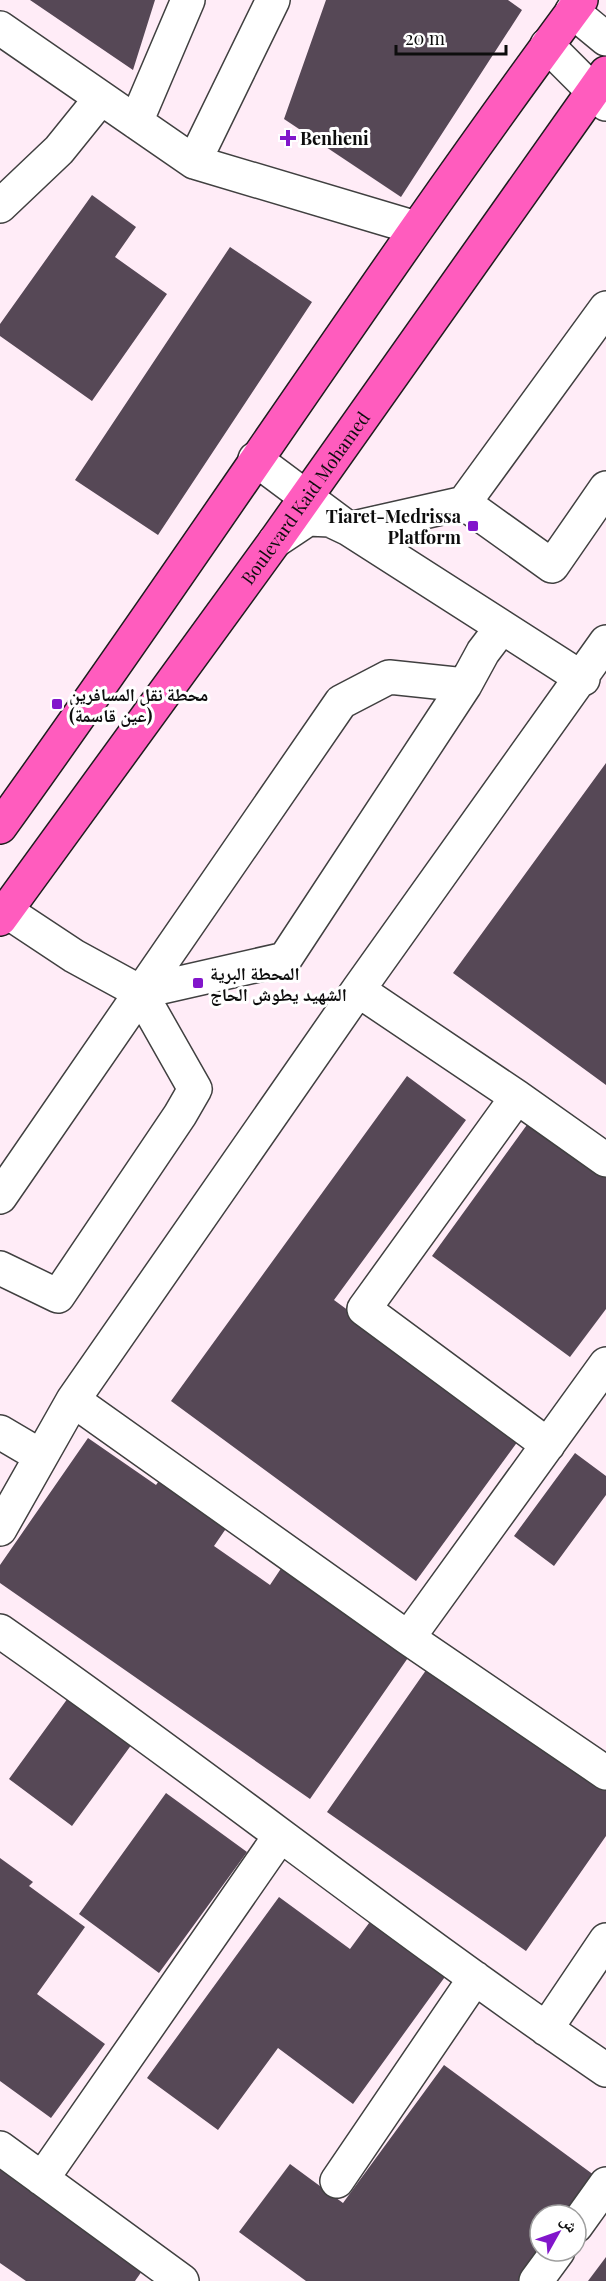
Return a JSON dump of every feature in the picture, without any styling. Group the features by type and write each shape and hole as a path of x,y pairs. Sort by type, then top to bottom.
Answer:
{"main road":[{"path":"0,827 77,720 416,228 577,6"},
{"name":"Boulevard Kaid Mohamed","path":"3,915 602,89"}],"street":[{"path":"136,122 188,0"},
{"path":"194,162 273,0"},
{"path":"577,6 606,39"},
{"path":"0,28 194,162 416,228"},
{"path":"547,45 602,89"},
{"path":"0,206 59,150 101,98"},
{"path":"355,533 470,507 606,308"},
{"path":"255,459 355,533"},
{"path":"470,507 552,566 606,488"},
{"path":"275,541 308,519 330,520 355,533 583,679"},
{"path":"140,992 285,959 465,685 483,652 502,627"},
{"path":"0,1528 39,1455 73,1400 358,990 583,679 606,642"},
{"path":"0,1197 341,702 389,677 465,685"},
{"path":"0,1268 58,1296 180,1116 195,1089 140,992 3,915"},
{"path":"358,990 606,1160"},
{"path":"517,1097 364,1309 548,1445"},
{"path":"408,1638 606,1364"},
{"path":"73,1400 408,1638 606,1773"},
{"path":"1,1437 39,1455"},
{"path":"0,1631 122,1716 280,1836 606,2070"},
{"path":"42,2179 280,1836"},
{"path":"546,2029 606,1940"},
{"path":"337,2181 475,1978"},
{"path":"0,2148 176,2279"},
{"path":"588,2209 606,2184"},
{"path":"536,2281 549,2263"}],"building":[{"path":"30,0 155,0 133,70"},
{"path":"326,0 508,0 522,10 401,197 284,119"},
{"path":"92,195 136,227 115,257 167,294 92,401 0,336 0,324"},
{"path":"230,247 312,302 158,535 75,480"},
{"path":"606,763 606,1085 453,973"},
{"path":"407,1076 466,1120 334,1300 521,1437 416,1581 171,1401"},
{"path":"529,1122 606,1178 606,1309 570,1357 432,1256"},
{"path":"88,1438 156,1485 167,1470 234,1517 214,1546 270,1585 284,1564 412,1652 310,1799 0,1583 0,1565"},
{"path":"575,1453 606,1476 606,1495 554,1566 514,1536"},
{"path":"431,1663 606,1786 606,1836 526,1951 327,1812"},
{"path":"68,1698 132,1744 72,1826 9,1779"},
{"path":"166,1793 247,1852 159,1973 79,1914"},
{"path":"0,1858 33,1882 29,1886 85,1927 37,1994 105,2044 51,2118 0,2081"},
{"path":"279,1897 350,1949 372,1919 447,1974 353,2104 278,2048 218,2130 147,2078"},
{"path":"444,2065 598,2178 580,2203 528,2203 528,2263 533,2263 523,2281 306,2281 239,2232 290,2164 343,2203"},
{"path":"0,2154 149,2261 135,2281 26,2281 0,2263"},
{"path":"606,2257 606,2281 588,2281"}],"place":[{"name":"Benheni","path":"288,138"},
{"name":"Tiaret-Medrissa Platform","path":"473,526"},
{"name":"محطة نقل المسافرين (عين قاسمة)","path":"57,704"},
{"name":"المحطة البرية الشهيد يطوش الحاج","path":"198,983"}]}
